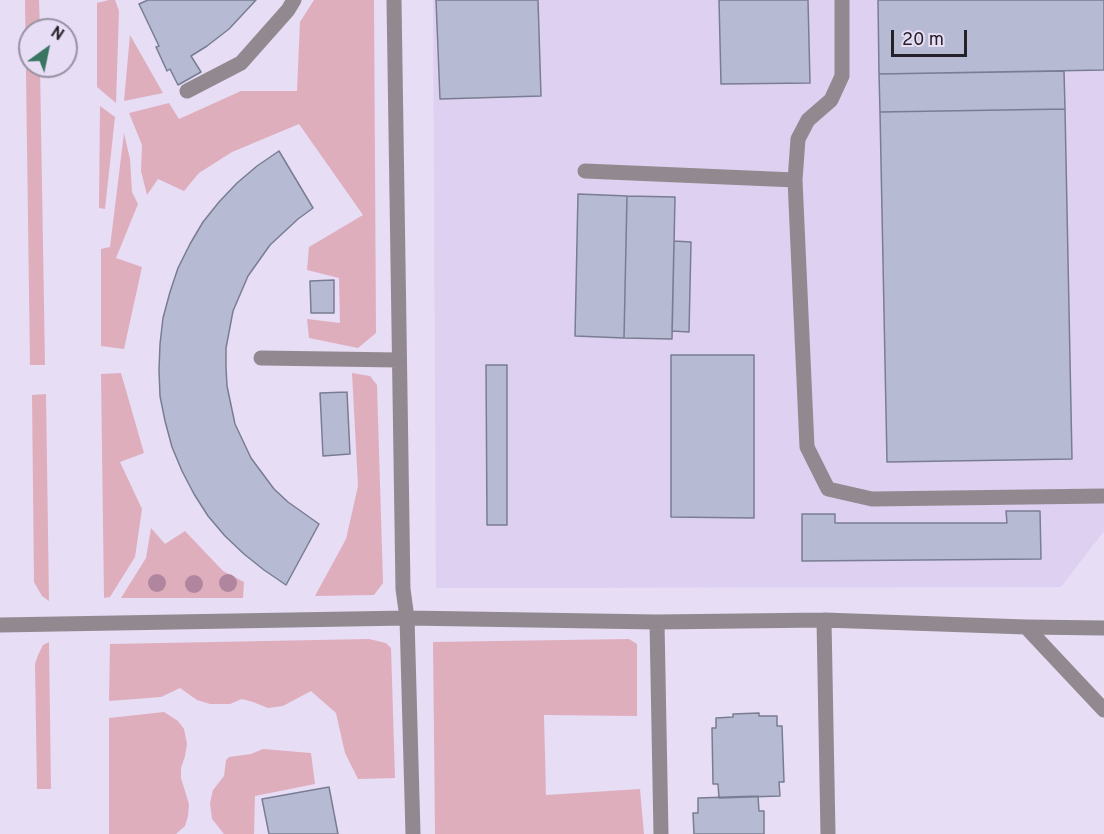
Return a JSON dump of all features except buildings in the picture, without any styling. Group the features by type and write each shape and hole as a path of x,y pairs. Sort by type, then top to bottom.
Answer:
{"street":[{"path":"187,92 241,63 288,10 294,0"},
{"path":"394,0 403,589 407,618 413,834"},
{"path":"842,0 842,76 831,100 808,120 798,139 795,180 807,447 828,489 872,499 1104,496"},
{"path":"585,171 795,180"},
{"path":"261,358 399,360"},
{"path":"0,625 407,618 657,622 824,620 1104,628"},
{"path":"824,620 828,834"},
{"path":"657,622 662,834"},
{"path":"1026,627 1104,710"}],"shaded area":[{"path":"25,0 39,0 40,18 25,18"},
{"path":"115,0 119,11 116,103 97,87 97,3"},
{"path":"314,0 374,0 376,333 358,348 309,338 307,319 340,323 339,278 307,270 309,247 363,215 299,124 232,152 199,173 184,191 158,179 147,195 141,171 142,145 129,113 169,103 179,119 241,91 297,91 300,22"},
{"path":"433,0 1104,0 1104,531 1061,587 436,588"},
{"path":"130,35 163,93 124,101"},
{"path":"26,78 40,78 45,365 30,365"},
{"path":"100,106 115,117 105,209 99,208"},
{"path":"124,133 130,159 132,192 138,204 116,258 142,267 124,349 101,346 101,249 110,247"},
{"path":"121,373 144,453 120,462 142,509 135,557 110,597 104,598 101,374"},
{"path":"352,373 370,376 377,385 383,583 374,595 315,596 346,539 358,486"},
{"path":"46,394 49,601 42,596 34,582 32,395"},
{"path":"151,528 165,544 185,531 223,571 244,582 243,598 121,598 146,558"},
{"path":"369,639 386,643 391,648 395,778 358,779 345,753 336,713 311,691 283,706 268,708 242,699 230,704 210,704 197,700 180,688 161,697 109,701 110,644"},
{"path":"629,639 637,644 637,716 544,715 546,795 640,789 644,834 435,834 433,642"},
{"path":"49,642 51,789 37,789 35,664 43,645"},
{"path":"164,712 178,721 184,729 187,744 181,768 181,778 189,804 185,826 176,834 109,834 109,718"},
{"path":"263,749 311,753 315,784 255,796 254,834 224,834 212,819 210,803 213,790 224,776 226,760 229,757 251,754"}]}
